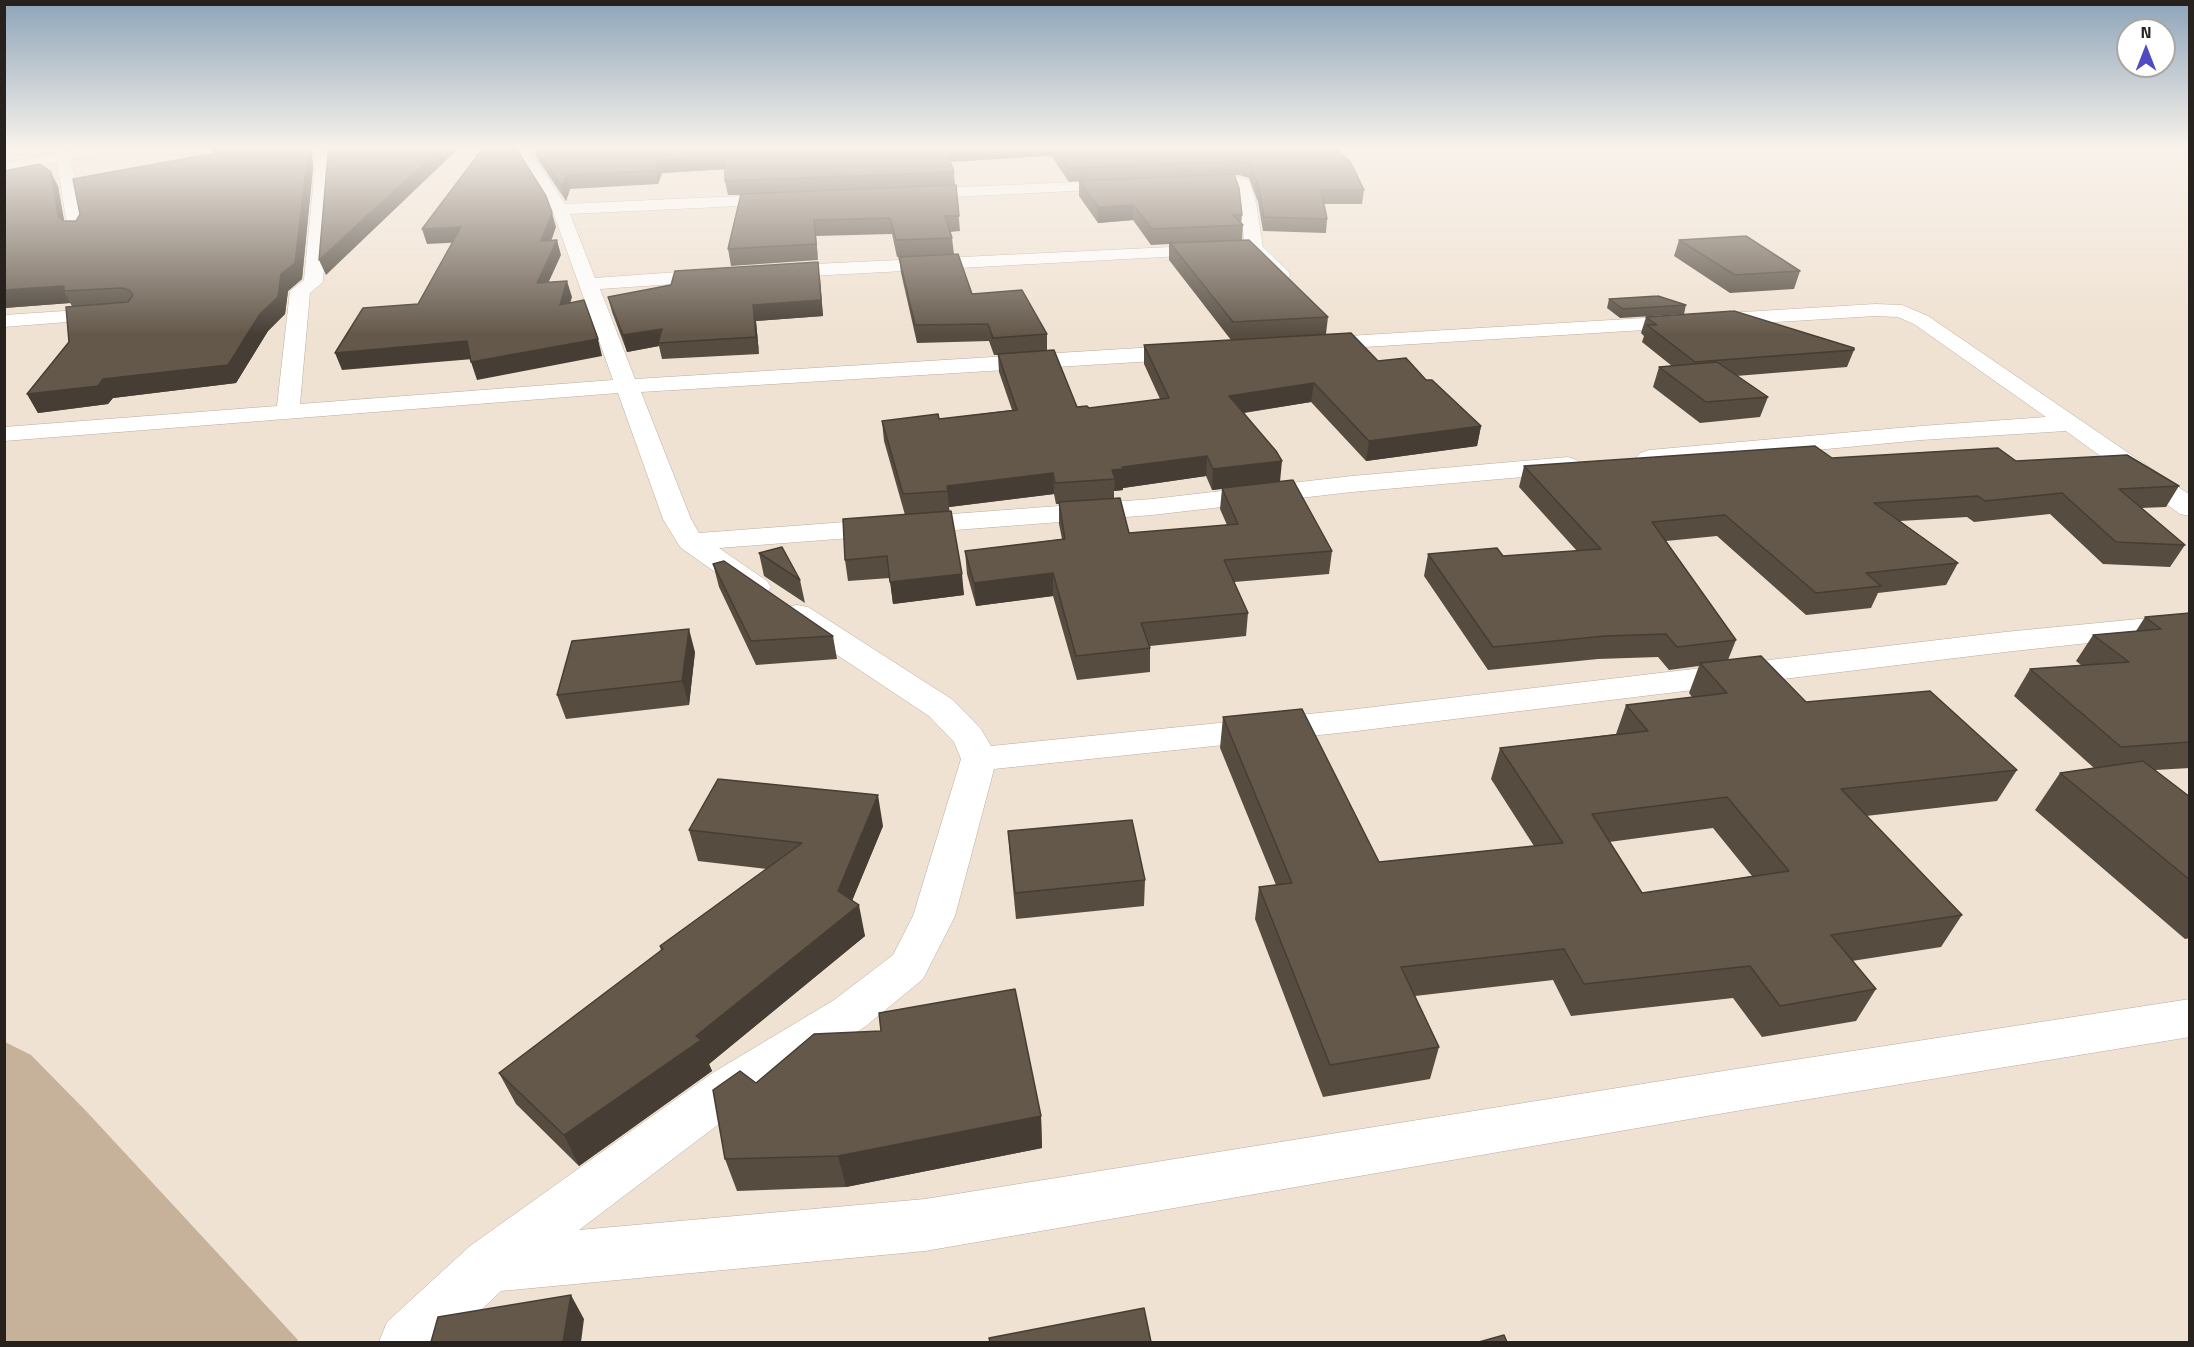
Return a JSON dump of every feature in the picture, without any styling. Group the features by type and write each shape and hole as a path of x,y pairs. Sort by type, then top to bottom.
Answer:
{"street":[{"path":"73,210 77,230"},
{"path":"288,411 300,291 313,282 319,210"},
{"path":"407,1342 489,1265 731,1087 850,1013 908,967 934,916 979,759 969,737 941,708 830,637 691,542 677,519 560,210"},
{"path":"1249,210 1254,248 1293,287"},
{"path":"760,272 1254,248"},
{"path":"588,284 737,274"},
{"path":"1290,345 1875,309 1902,311 1921,320 2001,377 2072,423 2190,508"},
{"path":"4,321 130,313"},
{"path":"1332,326 1348,342"},
{"path":"4,434 626,386 1209,351"},
{"path":"1625,460 1922,433 2072,423"},
{"path":"691,542 1152,507 1352,484 1590,463"},
{"path":"979,759 1348,721 1994,644 2190,623"},
{"path":"489,1265 925,1225 1742,1089 2190,1018"}],"shaded area":[{"path":"5,1042 31,1055 87,1112 298,1340 296,1342 5,1342"}],"building":[{"path":"4,210 57,210 58,216 63,221 76,221 80,214 79,210 301,210 295,263 281,274 278,297 260,314 228,365 103,379 98,386 27,394 69,342 66,307 128,302 133,295 129,290 122,288 64,291 64,286 4,290"},
{"path":"323,210 374,210 319,260"},
{"path":"436,210 551,210 552,213 541,241 557,240 537,283 567,281 560,305 584,300 598,339 471,362 467,341 335,353 363,308 418,304 461,227 422,229"},
{"path":"737,210 958,210 959,216 945,216 952,238 896,240 890,218 814,220 816,244 728,249"},
{"path":"1137,210 1241,210 1242,215 1233,215 1243,225 1152,229"},
{"path":"1263,210 1325,210 1327,219 1264,217"},
{"path":"1746,236 1800,271 1735,275 1679,240"},
{"path":"1249,240 1328,317 1233,322 1170,243"},
{"path":"958,254 972,294 1022,290 1047,334 993,338 988,324 915,325 899,257"},
{"path":"818,262 821,300 753,305 756,337 658,343 662,329 623,335 608,297 671,285 675,271"},
{"path":"1658,296 1686,305 1623,309 1609,299"},
{"path":"1734,311 1854,348 1854,350 1695,362 1647,325 1657,325 1646,317"},
{"path":"1351,333 1378,361 1406,358 1426,380 1432,380 1481,426 1369,441 1314,383 1229,396 1282,461 1213,469 1207,456 1122,467 1123,469 1112,470 1115,479 1055,483 1053,473 947,486 948,491 903,494 882,421 938,414 939,419 1017,410 998,354 1054,350 1077,407 1087,406 1089,408 1169,398 1144,345"},
{"path":"1717,362 1768,397 1706,402 1659,367"},
{"path":"1815,446 1832,458 1998,448 2016,461 2127,455 2179,486 2119,489 2185,545 2116,542 2062,493 1985,501 1978,496 1874,503 1958,563 1866,573 1881,586 1816,593 1725,515 1652,522 1736,640 1677,647 1666,634 1605,636 1493,647 1428,554 1497,548 1503,556 1601,549 1524,466"},
{"path":"1293,480 1332,551 1224,560 1248,613 1141,623 1150,648 1076,656 1053,573 974,583 965,551 1065,539 1059,502 1120,498 1129,533 1238,524 1222,488"},
{"path":"951,511 962,574 890,582 887,556 845,560 843,519"},
{"path":"782,547 800,580 759,553"},
{"path":"724,561 833,636 751,641 713,564"},
{"path":"2190,613 2190,742 2121,747 2030,669 2129,662 2093,635 2161,629 2145,617"},
{"path":"689,629 682,681 557,695 572,641"},
{"path":"1761,656 1806,702 1930,691 2017,770 1841,789 1962,915 1831,935 1876,989 1780,1006 1750,966 1584,984 1564,949 1401,967 1439,1047 1330,1065 1259,887 1292,883 1223,717 1302,709 1379,862 1563,843 1500,748 1648,731 1626,705 1727,693 1700,663","holes":["1727,797 1789,871 1642,893 1592,814"]},
{"path":"2143,761 2190,797 2190,880 2060,773"},
{"path":"718,779 878,795 838,891 859,905 696,1036 701,1040 564,1135 499,1073 663,949 660,946 802,843 689,830"},
{"path":"1132,820 1145,880 1015,893 1008,831"},
{"path":"1015,989 1041,1116 838,1156 725,1159 713,1090 740,1071 756,1083 814,1034 881,1031 879,1013"},
{"path":"571,1295 563,1342 431,1342 438,1317"},
{"path":"1144,1308 1151,1342 990,1342 989,1338"},
{"path":"1504,1335 1507,1342 1479,1342"}]}
